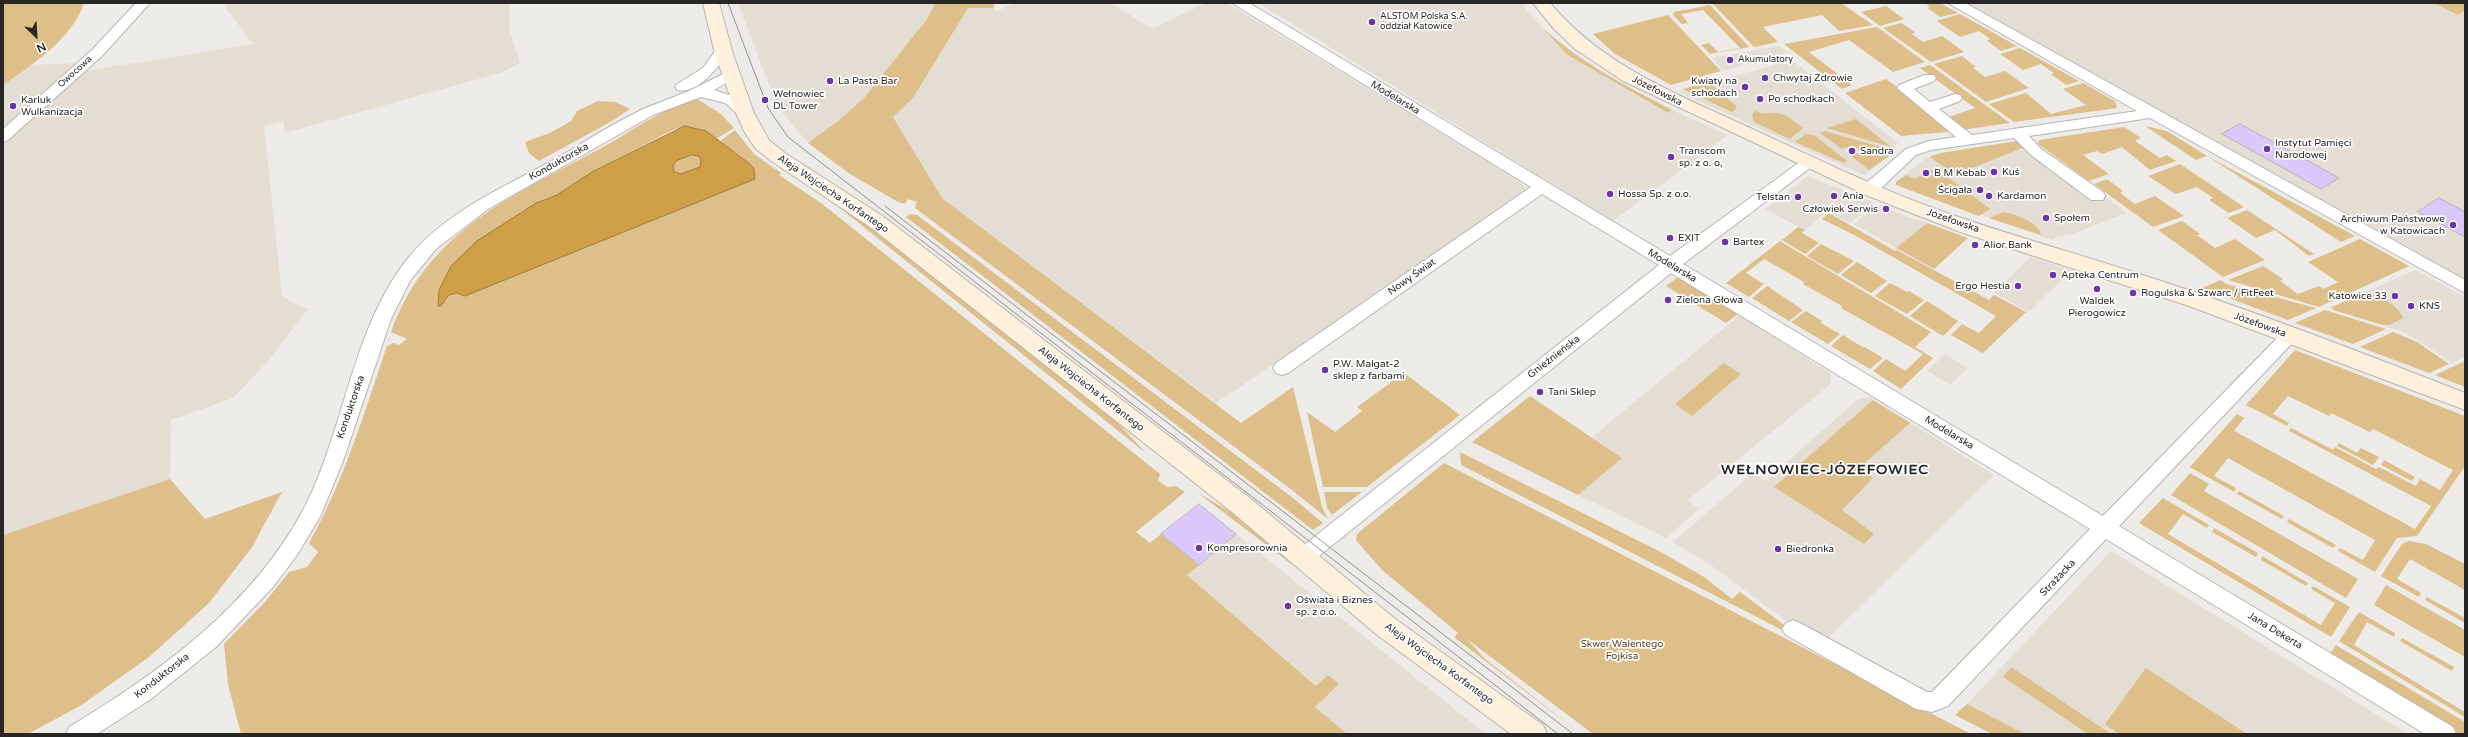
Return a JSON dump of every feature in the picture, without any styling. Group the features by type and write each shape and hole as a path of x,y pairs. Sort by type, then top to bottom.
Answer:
{"main road":[{"name":"Aleja Wojciecha Korfantego","path":"711,3 723,50 745,112 753,131 762,144 778,157 877,222 1242,506 1302,558 1390,630 1533,734"},
{"name":"Józefowska","path":"1541,3 1570,38 1619,72 1685,105 1870,189 1922,211 2047,252 2105,269 2290,335 2465,402"}],"street":[{"name":"Owocowa","path":"3,137 97,53 143,3"},
{"name":"Modelarska","path":"1239,3 2105,528"},
{"path":"1955,3 2465,287"},
{"name":"Konduktorska","path":"697,86 723,50"},
{"name":"Konduktorska","path":"77,734 135,697 235,616 289,551 309,518 324,483 391,301 403,278 419,257 446,231 469,214 697,86 732,74"},
{"path":"1929,78 1904,88 1969,140"},
{"path":"697,86 735,102 745,112"},
{"path":"1929,107 1955,98"},
{"path":"1870,189 1911,152 1929,146 2154,113"},
{"path":"2018,133 2031,147 2097,196"},
{"name":"Gnieźnieńska","path":"1302,558 1670,265 1810,162"},
{"name":"Nowy Świat","path":"1282,368 1542,187"},
{"name":"Strażacka","path":"1793,629 1924,702 1932,702 1945,695 2105,528 2170,457 2290,335"},
{"name":"Jana Dekerta","path":"2105,528 2445,734"}],"shaded area":[{"path":"226,3 509,3 510,32 520,63 500,73 285,133 283,121 264,126 282,295 291,302 308,309 270,359 233,398 171,420 170,479 3,535 3,145 85,71 253,44 225,7"},
{"path":"738,3 935,3 927,19 864,98 838,121 808,143 786,117 773,95"},
{"path":"1015,3 1111,3 1152,29 1206,3 1227,3 1519,181 1525,188 1525,194 1216,403 942,198 893,117 913,98 968,8 994,8 995,12"},
{"name":"ALSTOM Polska S.A. oddział Katowice","path":"1258,3 1523,3 1526,9 1566,54 1667,113 1672,110 1728,135 1613,221"},
{"path":"1959,3 2434,3 2458,15 2465,11 2465,283"},
{"path":"1779,46 1788,52 1723,71 1712,58"},
{"path":"1792,60 1898,143 1891,149 1889,156 1864,175 1678,92"},
{"path":"78,63 3,137 3,85 31,65"},
{"path":"685,126 706,131 749,163 754,169 755,179 465,296 457,293 449,295 441,306 438,306 439,290 451,266 477,241 536,203 557,195 592,172","holes":["692,155 699,156 701,160 700,167 681,174 674,172 673,167 676,161"]},
{"path":"2031,141 2127,213 2072,234 2056,237 2053,240 1896,185 1897,181 1926,158 1933,155"},
{"path":"1808,176 1875,203 1850,223 1828,211 1805,230 1765,209"},
{"path":"1879,205 1927,223 1896,248 1854,224"},
{"path":"2030,257 2072,270 2029,312 1994,293"},
{"path":"2416,270 2465,297 2465,357 2452,363 2406,333 2329,308"},
{"path":"1740,315 1830,373 1831,384 1688,500 1699,509 1666,538 1578,495 1622,458 1592,437"},
{"path":"1945,354 1968,368 1950,385 1927,371"},
{"path":"1869,397 1994,475 1822,644 1797,629 1712,566 1673,542 1753,473 1765,481 1857,400"},
{"path":"1236,534 1486,734 1347,734 1315,707 1338,684 1317,686 1187,575"},
{"path":"2111,551 2408,734 2025,734 1967,704"}],"green space":[{"path":"3,3 84,3 79,16 61,39 50,50 3,85"},
{"path":"935,3 994,3 994,8 968,8 913,98 893,117 942,198 1241,423 1293,387 1322,507 1328,519 1288,487 915,208 917,202 908,199 905,204 898,202 850,174 808,143 838,121 864,98 927,19"},
{"path":"1841,3 1873,25 1839,31 1822,15 1763,27 1778,42 1754,47 1713,4"},
{"path":"1925,3 1940,3 1958,13 1940,17 1927,8 1930,7"},
{"path":"2434,3 2465,3 2465,11 2458,15"},
{"path":"1710,5 1749,47 1710,54 1701,45 1709,43 1718,52 1740,48 1703,10 1681,14 1688,23 1682,24 1673,15 1674,12"},
{"path":"1886,6 1904,19 1880,26 1861,12"},
{"path":"1960,14 2017,46 2001,51 1987,41 1990,39 1979,31 1960,37 1937,21"},
{"path":"1668,15 1721,71 1671,85 1615,54 1593,34"},
{"path":"1901,23 1915,32 1912,34 1923,42 1942,36 1964,52 1931,62 1883,28"},
{"path":"1877,27 1925,62 1893,72 1849,40 1809,52 1852,85 1842,89 1784,44"},
{"path":"1543,28 1588,63 1621,83 1672,110 1668,113 1566,54"},
{"path":"2020,48 2079,81 2066,85 2051,74 2054,73 2041,64 2023,70 2000,54"},
{"path":"1962,56 1976,67 1973,68 1985,77 2005,71 2029,88 1986,102 1934,64"},
{"path":"1930,65 2010,123 1962,130 1946,118 1975,108 1920,68"},
{"path":"1886,79 1957,131 1901,136 1845,93"},
{"path":"1709,82 1737,107 1732,112 1683,89"},
{"path":"2083,83 2115,101 2117,108 2014,122 1989,104 2026,93 2051,114 2086,105 2063,89"},
{"path":"697,99 721,114 734,128 716,139 706,132 696,128 685,127 673,130 592,172 557,195 544,199 521,212 451,266 439,290 438,306 447,300 449,295 457,293 465,296 755,179 752,167 747,161 736,152 719,142 735,130 754,154 781,173 779,175 821,203 1160,474 1158,480 1167,487 1176,486 1185,492 1136,532 1150,543 1161,534 1199,565 1187,575 1316,686 1328,675 1339,684 1315,707 1347,734 241,734 228,684 224,644 266,601 289,572 307,567 318,552 309,543 333,496 343,471 387,346 393,343 399,345 407,339 391,332 407,296 428,266 452,241 478,218 508,199 605,146 661,113 673,107"},
{"path":"598,101 615,102 630,109 612,121 539,161 529,153 525,142 550,133 571,121 577,111"},
{"path":"1756,111 1763,113 1783,114 1803,128 1790,139 1754,122 1752,114"},
{"path":"1856,119 1891,147 1827,128"},
{"path":"2145,126 2167,131 2207,156 2196,160"},
{"path":"2124,127 2141,138 2135,141 2160,158 2167,155 2176,161 2150,170 2122,147 2102,154 2097,151 2083,155 2109,174 2089,181 2038,144 2039,140"},
{"path":"1825,131 1891,150 1889,156 1869,170 1851,156 1862,152 1853,145 1842,149 1820,133"},
{"path":"1806,134 1814,135 1847,161 1844,163 1795,142"},
{"path":"2017,141 2025,147 1962,172 1950,171 1930,157 1941,153"},
{"path":"692,155 699,156 702,160 700,167 681,174 674,172 673,167 676,161"},
{"path":"2207,156 2355,236 2341,242"},
{"path":"2180,164 2244,207 2229,213 2209,200 2213,198 2197,187 2176,194 2148,176"},
{"path":"1925,169 1941,172 1990,209 1979,216 1896,185 1896,182 1906,175 1915,179 1920,176 1927,179 1934,174"},
{"path":"2107,179 2123,191 2120,193 2135,204 2155,196 2184,216 2153,227 2094,184"},
{"path":"820,192 877,232 1114,419 1147,454"},
{"path":"2247,210 2314,254 2309,256 2275,230 2256,238 2227,218"},
{"path":"2004,212 2026,219 2040,230 2041,235 1989,218"},
{"path":"1829,213 1895,251 1897,250 1989,300 1994,295 2026,312 1983,353 1951,335 1962,324 1979,333 1996,316 1856,236 1822,219"},
{"path":"910,214 917,215 1293,498 1323,523 1313,530 906,217"},
{"path":"2182,221 2200,234 2197,235 2215,248 2235,239 2265,260 2223,277 2158,230"},
{"path":"1927,223 1968,238 1934,269 1896,248"},
{"path":"1798,227 1805,230 1802,233 1819,243 1805,254 1782,240"},
{"path":"2360,239 2409,266 2319,307 2228,280 2263,266 2283,279 2280,281 2298,294 2319,286 2323,289 2338,282 2308,262"},
{"path":"1780,241 1931,332 1915,347 1933,358 1901,389 1873,371 1886,359 1905,371 1923,354 1841,308 1842,306 1803,284 1804,282 1764,259 1746,273 1764,284 1749,297 1726,283"},
{"path":"1821,244 1854,261 1838,274 1807,256"},
{"path":"1857,262 1887,281 1871,293 1841,275"},
{"path":"1678,277 1738,314 1726,323 1666,286"},
{"path":"2221,280 2226,284 2316,308 2288,320 2202,288"},
{"path":"1890,283 1907,292 1909,291 1924,300 1907,314 1875,296"},
{"path":"1767,286 1803,310 1789,321 1752,298"},
{"path":"2366,292 2382,298 2393,305 2398,309 2403,318 2389,325 2383,325 2333,310 2332,307"},
{"path":"1927,301 1958,321 1943,336 1910,316"},
{"path":"2325,310 2386,329 2353,344 2295,323"},
{"path":"1806,311 1822,321 1821,323 1840,334 1828,344 1791,322"},
{"path":"2393,332 2417,342 2449,364 2429,373 2360,347"},
{"path":"1843,335 1883,358 1870,369 1831,346"},
{"path":"2295,350 2465,416 2465,466 2417,536 2397,538 2375,572 2338,551 2340,548 2363,560 2375,540 2228,458 2214,476 2236,488 2234,492 2190,467 2237,414 2244,418 2234,431 2415,529 2431,506 2289,431 2291,428 2333,450 2335,447 2376,469 2379,467 2416,486 2420,479 2440,490 2453,470 2373,429 2370,432 2331,413 2329,416 2288,396 2273,414 2289,423 2287,426 2246,405"},
{"path":"2465,361 2465,387 2435,375"},
{"path":"1724,363 1741,374 1692,416 1675,404"},
{"path":"1404,373 1460,415 1367,487 1323,487 1307,412 1335,432 1362,411 1357,407"},
{"path":"1530,396 1622,458 1578,495 1472,442"},
{"path":"1873,400 1910,423 1858,469 1873,478 1842,510 1874,534 1864,544 1774,487"},
{"path":"2339,443 2357,453 2361,448 2379,457 2373,465 2337,446"},
{"path":"1460,452 1659,551 1704,577 1732,599 1740,592 1791,630 1788,633 1461,465"},
{"path":"2384,460 2415,477 2412,481 2381,465"},
{"name":"Skwer Walentego Fojkisa","path":"1444,463 1971,734 1593,734 1467,639 1484,658 1581,734 1454,637 1458,633 1382,570 1356,540 1357,534"},
{"path":"2190,473 2209,484 2204,491 2358,579 2346,598 2171,495"},
{"path":"170,479 205,519 282,492 252,547 209,603 149,657 80,706 28,734 3,734 3,535"},
{"path":"2239,491 2284,516 2282,519 2237,494"},
{"path":"1324,492 1362,492 1332,515 1327,508"},
{"path":"1198,493 1236,515 1295,565 1294,566"},
{"path":"2163,498 2209,525 2207,528 2183,514 2168,534 2321,625 2335,603 2311,589 2313,586 2350,607 2331,637 2139,523"},
{"path":"2289,519 2336,545 2333,548 2287,522"},
{"path":"2214,528 2258,553 2256,557 2212,532"},
{"path":"2409,541 2426,544 2465,564 2465,590 2410,559 2397,579 2421,593 2419,597 2381,576 2402,544"},
{"path":"2262,556 2308,583 2306,586 2261,560"},
{"path":"2386,585 2465,630 2465,657 2374,605"},
{"path":"2427,597 2465,618 2465,623 2425,600"},
{"path":"2359,612 2395,633 2394,637 2367,622 2354,645 2465,712 2465,717 2339,641"},
{"path":"2402,638 2454,667 2452,671 2400,641"},
{"path":"2336,645 2465,722 2465,734 2451,734 2327,658"},
{"path":"2011,667 2111,734 2088,734 2003,677"},
{"path":"2146,668 2247,734 2119,734 2105,724"},
{"path":"1967,704 2025,734 1992,734 1955,715"}],"building":[{"name":"Instytut Pamięci Narodowej","path":"2240,124 2339,178 2321,189 2222,134"},
{"name":"Archiwum Państwowe w Katowicach","path":"2439,198 2465,212 2465,237 2418,212"},
{"name":"Kompresorownia","path":"1199,504 1236,534 1199,565 1161,534"}],"tram line":[{"path":"728,3 768,108 788,137 1558,734"},
{"path":"885,206 1573,734"}],"place":[{"name":"ALSTOM Polska S.A. oddział Katowice","path":"1372,22"},
{"name":"Akumulatory","path":"1730,60"},
{"name":"Chwytaj Zdrowie","path":"1765,78"},
{"name":"La Pasta Bar","path":"830,81"},
{"name":"Kwiaty na schodach","path":"1745,87"},
{"name":"Po schodkach","path":"1760,99"},
{"name":"Wełnowiec DL Tower","path":"765,100"},
{"name":"Karluk Wulkanizacja","path":"13,106"},
{"name":"Instytut Pamięci Narodowej","path":"2267,149"},
{"name":"Sandra","path":"1852,151"},
{"name":"Transcom sp. z o. o,","path":"1671,157"},
{"name":"Kuś","path":"1994,172"},
{"name":"B M Kebab","path":"1926,173"},
{"name":"Ścigała","path":"1980,190"},
{"name":"Hossa Sp. z o.o.","path":"1610,194"},
{"name":"Ania","path":"1834,196"},
{"name":"Kardamon","path":"1989,196"},
{"name":"Telstan","path":"1798,197"},
{"name":"Człowiek Serwis","path":"1886,209"},
{"name":"Społem","path":"2046,218"},
{"name":"Archiwum Państwowe w Katowicach","path":"2453,225"},
{"name":"EXIT","path":"1670,238"},
{"name":"Bartex","path":"1725,242"},
{"name":"Alior Bank","path":"1975,245"},
{"name":"Apteka Centrum","path":"2053,275"},
{"name":"Ergo Hestia","path":"2018,286"},
{"name":"Waldek Pierogowicz","path":"2097,289"},
{"name":"Rogulska & Szwarc / FitFeet","path":"2133,293"},
{"name":"Katowice 33","path":"2395,296"},
{"name":"Zielona Głowa","path":"1668,300"},
{"name":"KNS","path":"2411,306"},
{"name":"P.W. Malgat-2 sklep z farbami","path":"1325,370"},
{"name":"Tani Sklep","path":"1540,392"},
{"name":"Kompresorownia","path":"1199,548"},
{"name":"Biedronka","path":"1778,549"},
{"name":"Oświata i Biznes sp. z o.o.","path":"1288,606"}],"district":[{"name":"WEŁNOWIEC-JÓZEFOWIEC","path":"1825,470"}]}
